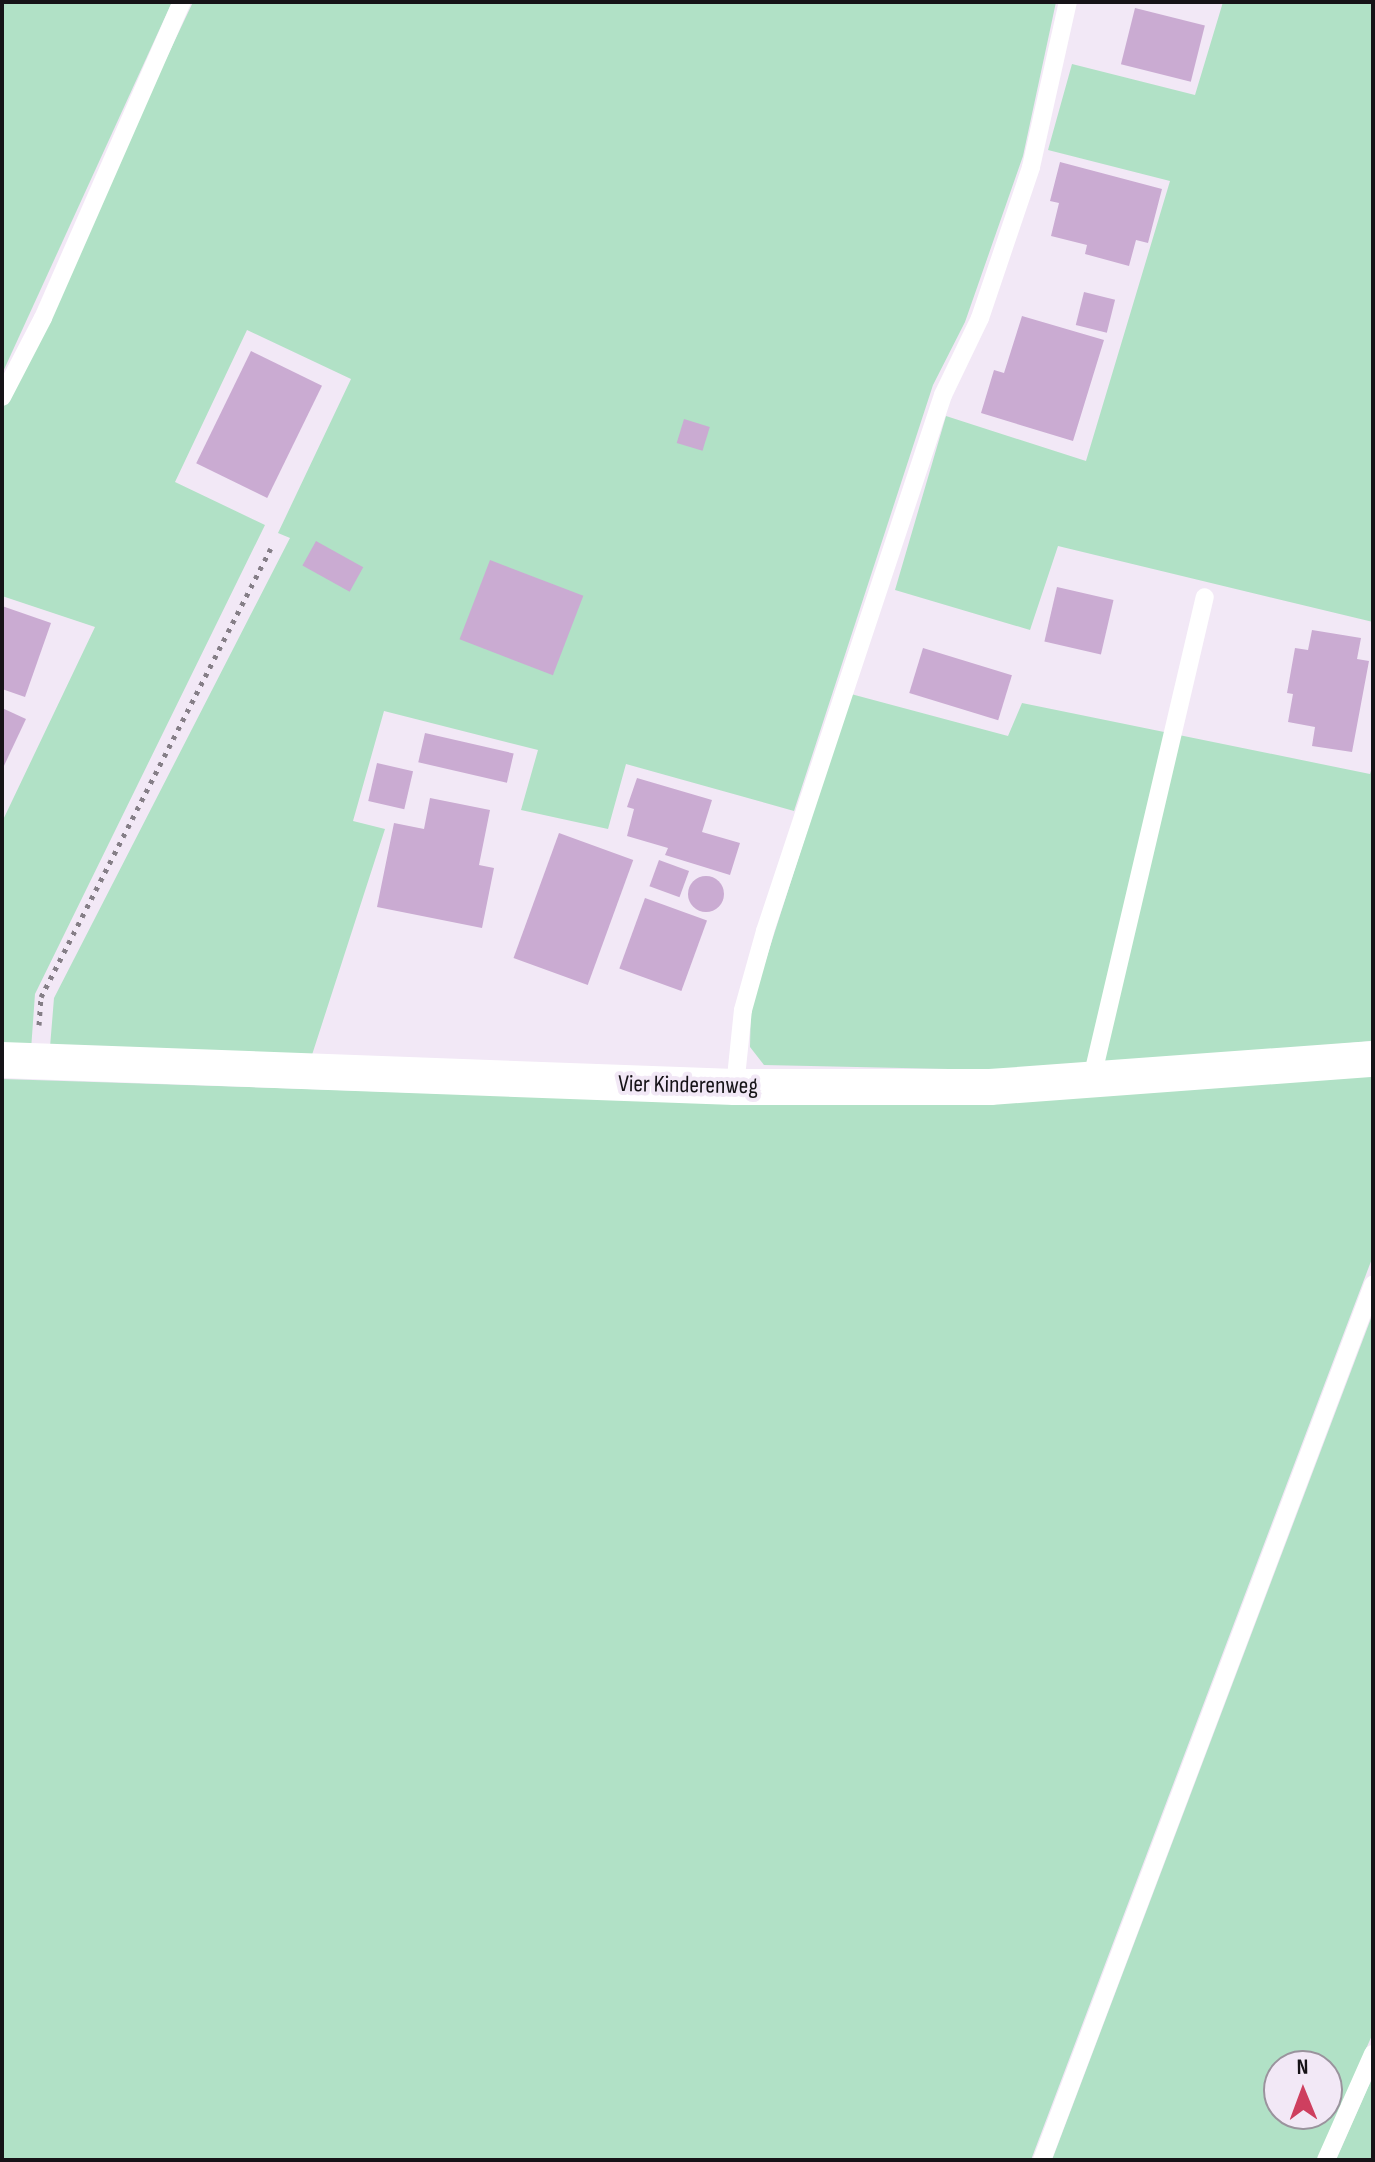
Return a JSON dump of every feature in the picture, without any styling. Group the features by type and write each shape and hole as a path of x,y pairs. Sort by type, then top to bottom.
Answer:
{"street":[{"name":"Vier Kinderenweg","path":"19,1061 735,1087 1091,1082 1373,1059"}],"lane":[{"path":"2,397 43,318 182,2"},
{"path":"735,1087 743,1010 765,931 943,395 980,318 1031,167 1068,2"},
{"path":"1091,1082 1205,597"},
{"path":"1042,2160 1373,1285"},
{"path":"1326,2160 1373,2054"}],"path":[{"path":"19,1061 41,997 271,548"}],"green space":[{"path":"2,2 172,2 2,374"},
{"path":"193,2 1056,2 1023,156 965,322 933,385 794,811 626,764 608,829 521,810 538,750 384,711 353,821 385,829 311,1058 50,1047 54,998 290,538 278,533 351,379 247,330 175,482 265,525 35,994 31,1050 2,1049 2,822 95,627 2,596 2,406"},
{"path":"1223,2 1373,2 1373,622 1058,546 1030,630 895,590 946,416 1086,461 1170,181 1048,150 1072,64 1195,95"},
{"path":"851,694 1008,736 1022,703 1370,774 1373,764 1373,1041 1039,1071 764,1065 750,1047 751,1006"},
{"path":"1373,1070 1373,1256 1031,2160 2,2160 2,1079 735,1103"},
{"path":"1373,1313 1373,2033 1343,2101 1343,2050 1263,2050 1263,2130 1330,2130 1317,2160 1052,2160"},
{"path":"1373,2076 1373,2160 1336,2160"}],"building":[{"path":"1135,8 1205,25 1191,82 1121,64"},
{"path":"1060,162 1162,189 1148,243 1136,240 1129,266 1085,254 1087,245 1051,236 1059,203 1050,201"},
{"path":"1084,292 1115,300 1107,333 1076,325"},
{"path":"1022,316 1104,340 1073,441 981,413 994,370 1004,373"},
{"path":"251,351 322,386 267,498 196,463"},
{"path":"684,419 710,427 703,451 677,443"},
{"path":"316,541 363,567 350,592 302,565"},
{"path":"490,560 583,596 553,675 460,639"},
{"path":"1057,587 1114,600 1101,655 1044,642"},
{"path":"2,606 51,623 25,697 2,689"},
{"path":"1312,630 1361,638 1357,659 1369,661 1352,752 1312,746 1315,727 1288,722 1293,694 1287,693 1295,648 1308,650"},
{"path":"923,648 1012,675 998,720 909,693"},
{"path":"2,708 26,719 2,770"},
{"path":"425,733 514,753 507,783 418,762"},
{"path":"377,763 413,771 404,809 368,801"},
{"path":"637,778 712,800 702,832 740,843 730,875 665,855 668,848 627,836 634,809 627,807"},
{"path":"430,798 490,810 479,865 494,868 482,928 377,907 394,823 424,829"},
{"path":"559,833 633,860 588,985 514,958"},
{"path":"659,860 689,871 679,897 649,886"},
{"path":"706,876 718,882 724,894 718,906 706,912 694,906 688,894 694,882"},
{"path":"645,898 707,921 681,991 619,968"}]}
